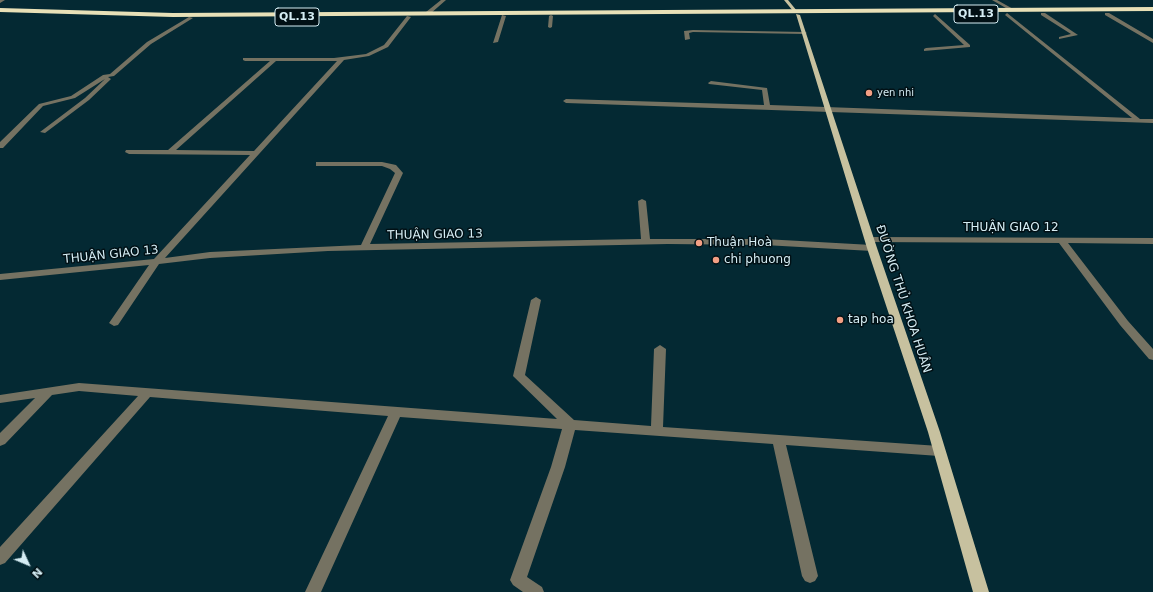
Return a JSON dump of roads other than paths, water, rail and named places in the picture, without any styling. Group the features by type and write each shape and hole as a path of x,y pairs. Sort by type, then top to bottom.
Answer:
{"highway":[{"name":"QL.13","path":"0,14 191,18 551,16 1153,9"},
{"name":"QL.13","path":"0,10 173,14 796,13 936,15 1153,13"}],"main road":[{"name":"ĐƯỜNG THỦ KHOA HUÂN","path":"786,0 796,13 805,33 827,108 939,451 981,592"}],"street":[{"path":"428,13 444,0"},
{"path":"994,0 1014,10"},
{"path":"1007,14 1139,121"},
{"path":"1043,14 1075,35 1061,38"},
{"path":"1107,14 1153,41"},
{"path":"926,50 968,46 936,15"},
{"path":"494,42 504,16"},
{"path":"550,27 551,16"},
{"path":"245,59 342,59 367,55 383,48 409,17"},
{"path":"43,132 88,99 112,75 149,43 191,18"},
{"path":"687,39 686,32 693,31 805,33"},
{"path":"169,153 275,59"},
{"path":"114,323 156,262 342,59"},
{"path":"0,146 41,105 73,97 106,76 112,75"},
{"path":"711,83 765,89 767,107"},
{"path":"566,101 827,108 1153,121"},
{"path":"128,152 256,153"},
{"path":"319,164 382,164 393,167 399,172 398,178 364,248"},
{"path":"642,201 646,242"},
{"path":"1062,241 1124,323 1153,356"},
{"name":"THUẬN GIAO 12","path":"871,244 1153,241"},
{"name":"THUẬN GIAO 13","path":"0,277 248,252 646,242 871,244"},
{"path":"536,300 520,376 570,424"},
{"path":"657,431 660,349"},
{"path":"0,399 79,387 396,412 939,451"},
{"path":"0,441 48,392"},
{"path":"0,558 148,392"},
{"path":"313,592 396,412"},
{"path":"536,592 518,580 558,467 570,424"},
{"path":"778,439 810,576"}],"place":[{"name":"yen nhi","path":"869,93"},
{"name":"Thuận Hoà","path":"699,243"},
{"name":"chi phuong","path":"716,260"},
{"name":"tap hoa","path":"840,320"}]}
